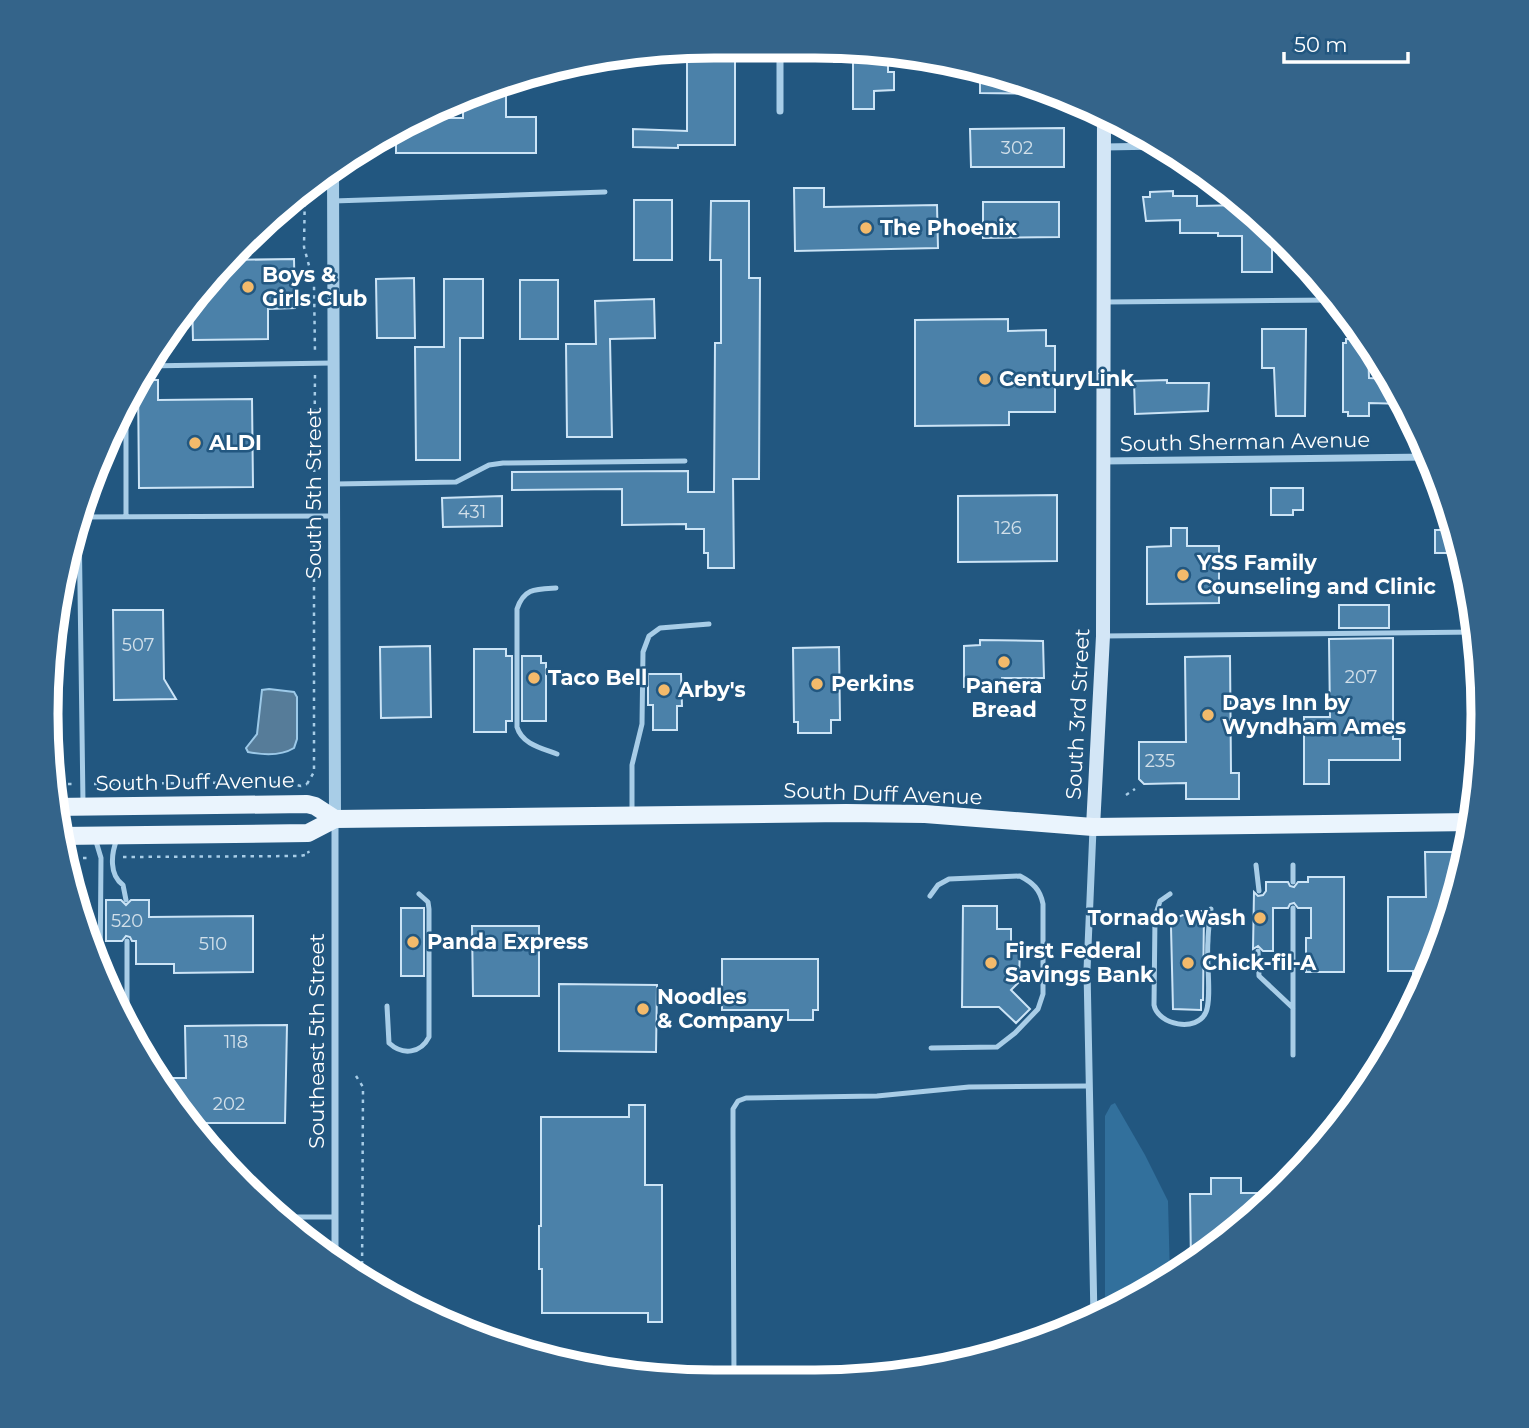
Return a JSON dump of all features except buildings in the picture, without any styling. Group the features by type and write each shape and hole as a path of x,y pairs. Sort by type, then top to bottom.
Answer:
{"main road":[{"name":"South 3rd Street","path":"1093,827 1103,636 1104,125"},
{"name":"South Duff Avenue","path":"64,807 307,804 335,819"},
{"name":"South Duff Avenue","path":"69,835 308,833 335,819 883,813 1093,827 1462,821"}],"street":[{"path":"780,58 780,111"},
{"path":"1104,147 1144,146"},
{"name":"South 5th Street","path":"333,180 335,819"},
{"name":"South Sherman Avenue","path":"1102,461 1418,457"},
{"name":"Southeast 5th Street","path":"335,819 335,1250"},
{"name":"South 3rd Street","path":"1093,827 1087,958 1094,1308"}],"lane":[{"path":"333,201 605,192"},
{"path":"1103,302 1324,300"},
{"path":"158,366 333,363"},
{"path":"126,422 126,517"},
{"path":"333,484 456,482 489,466 503,463 685,461"},
{"path":"89,517 333,516"},
{"path":"79,546 83,806"},
{"path":"556,589 529,592 521,599 517,609 517,713 520,735 525,740 557,754"},
{"path":"632,816 632,765 642,724 643,652 649,636 660,628 709,624"},
{"path":"1103,636 1466,632"},
{"path":"94,835 101,858 100,944"},
{"path":"119,835 113,858 113,874 123,885 126,900"},
{"path":"1256,865 1259,891"},
{"path":"1293,865 1293,882"},
{"path":"929,896 949,879 1020,876 1041,892 1043,904 1043,994 1038,1009 1015,1034 997,1047 931,1048"},
{"path":"387,1006 389,1043 402,1051 417,1051 425,1046 429,1037 429,909 428,902 419,894"},
{"path":"1170,894 1160,901 1155,917 1154,1005 1157,1015 1167,1021 1194,1023 1206,1011 1211,909"},
{"path":"1293,908 1293,1055"},
{"path":"127,941 127,1008"},
{"path":"1258,951 1259,976 1293,1008"},
{"path":"734,1370 733,1109 738,1101 746,1098 877,1096 969,1087 1088,1086"},
{"path":"293,1217 335,1217"}],"path":[{"path":"305,201 304,247 314,284 316,347"},
{"path":"314,505 315,380"},
{"path":"99,784 307,784 314,772 314,533"},
{"path":"62,784 69,784"},
{"path":"1126,795 1135,789"},
{"path":"113,858 309,854"},
{"path":"74,858 101,858"},
{"path":"356,1076 363,1087 362,1268"}],"shaded area":[{"path":"262,690 294,692 297,697 297,739 294,748 272,754 248,752 246,748 257,734"},
{"path":"1115,1103 1168,1201 1170,1266 1105,1303 1105,1116"}],"place":[{"name":"The Phoenix","path":"866,228"},
{"name":"Boys & Girls Club","path":"248,287"},
{"name":"CenturyLink","path":"985,379"},
{"name":"ALDI","path":"195,443"},
{"name":"YSS Family Counseling and Clinic","path":"1183,575"},
{"name":"Panera Bread","path":"1004,662"},
{"name":"Taco Bell","path":"534,678"},
{"name":"Perkins","path":"817,684"},
{"name":"Arby's","path":"664,690"},
{"name":"Days Inn by Wyndham Ames","path":"1208,715"},
{"name":"Tornado Wash","path":"1260,918"},
{"name":"Panda Express","path":"413,942"},
{"name":"First Federal Savings Bank","path":"991,963"},
{"name":"Chick-fil-A","path":"1188,963"},
{"name":"Noodles & Company","path":"643,1009"}]}
